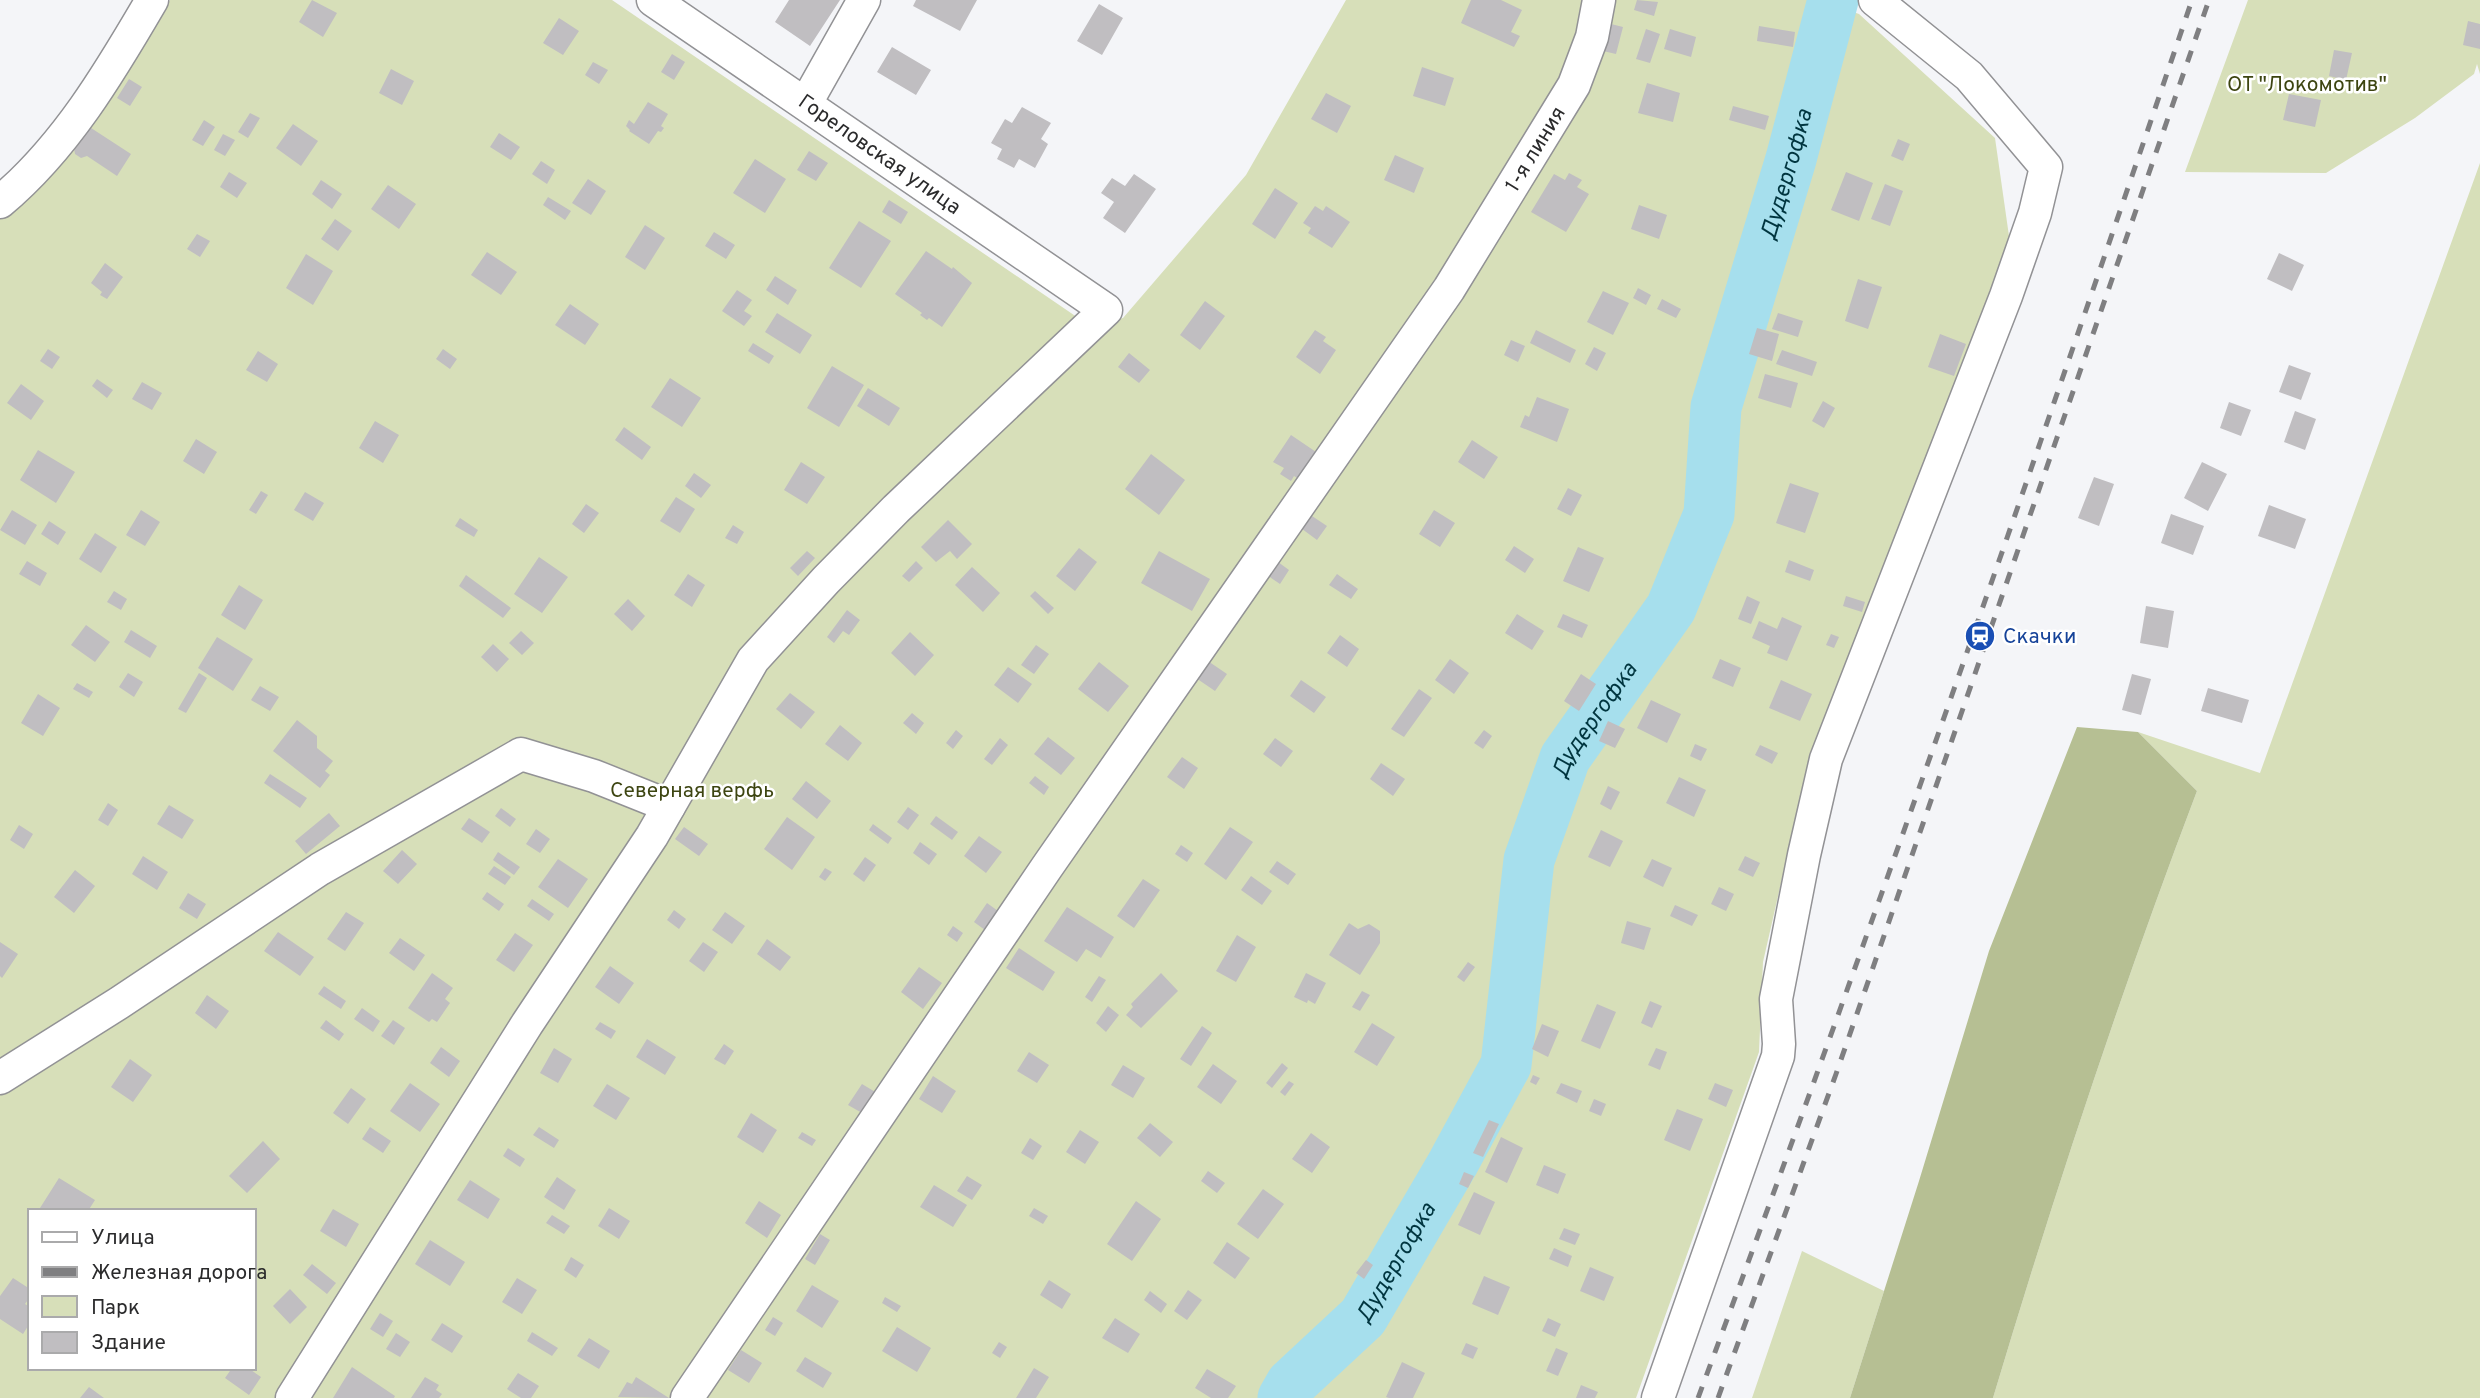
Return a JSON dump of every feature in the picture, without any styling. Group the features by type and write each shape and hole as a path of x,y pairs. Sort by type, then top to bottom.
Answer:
{"street":[{"path":"0,202 27,180 96,93 152,0"},
{"name":"Гореловская улица","path":"653,0 1107,310 896,509 825,580 753,660 669,806"},
{"path":"806,103 864,0"},
{"name":"1-я линия","path":"687,1398 1048,867 1449,289 1574,85 1592,37 1599,0"},
{"path":"1658,1398 1777,1056 1779,1044 1776,999 1826,759 2006,296 2042,189 2046,167 1969,76 1875,0"},
{"path":"0,1077 119,1003 320,869 521,754 594,776 669,806 652,836 527,1024 292,1398"}],"green space":[{"name":"Северная верфь","path":"170,0 612,0 1090,326 1123,318 1246,175 1346,0 1819,0 1859,14 1995,138 2012,257 1810,756 1763,962 1759,1052 1636,1398 0,1398 0,214 34,185 159,21"},
{"name":"ОТ \"Локомотив\"","path":"2248,0 2480,0 2480,74 2477,64 2474,74 2415,118 2326,173 2185,172"},
{"path":"2480,163 2480,1398 1993,1398 2089,1093 2197,791 2138,732 2260,773"},
{"path":"2077,727 2138,732 2197,791 2089,1093 1993,1398 1850,1398 1989,951"},
{"path":"1802,1251 1884,1291 1850,1398 1752,1398"}],"building":[{"path":"312,0 337,13 323,37 299,22"},
{"path":"789,0 840,0 810,46 775,22"},
{"path":"916,0 977,0 960,31 913,6"},
{"path":"1471,0 1501,0 1522,10 1511,32 1520,36 1514,47 1461,23"},
{"path":"1637,0 1658,2 1654,16 1634,10"},
{"path":"1099,4 1123,18 1102,55 1077,41"},
{"path":"559,18 579,31 563,55 543,43"},
{"path":"2468,21 2480,24 2480,49 2463,45"},
{"path":"1611,24 1623,27 1616,54 1603,51"},
{"path":"1759,26 1795,32 1793,47 1757,41"},
{"path":"1646,29 1660,34 1650,63 1636,59"},
{"path":"1670,29 1696,37 1691,57 1664,49"},
{"path":"892,47 931,70 916,95 877,72"},
{"path":"2334,50 2352,53 2346,80 2329,76"},
{"path":"672,54 685,62 674,80 661,72"},
{"path":"593,62 608,70 599,84 585,75"},
{"path":"1422,67 1454,78 1445,106 1413,96"},
{"path":"391,69 414,81 402,105 379,93"},
{"path":"129,79 142,87 130,106 117,98"},
{"path":"1647,83 1680,93 1673,122 1638,113"},
{"path":"1326,93 1351,106 1337,133 1311,119"},
{"path":"2289,94 2321,100 2315,127 2283,120"},
{"path":"648,102 668,114 661,126 664,128 661,132 658,131 649,144 626,126 629,120 634,124"},
{"path":"1733,106 1769,116 1765,130 1729,120"},
{"path":"1022,107 1051,123 1041,139 1048,144 1035,168 1019,159 1014,168 997,159 1002,149 991,143 1005,119 1012,123"},
{"path":"250,113 260,118 248,138 238,132"},
{"path":"204,120 215,127 203,146 192,140"},
{"path":"293,124 318,141 301,166 276,148"},
{"path":"88,126 131,154 117,176 87,156 81,158 75,154 74,148"},
{"path":"499,133 520,147 511,160 490,147"},
{"path":"223,134 235,140 225,156 214,150"},
{"path":"1898,139 1910,144 1903,161 1891,156"},
{"path":"809,151 828,163 816,181 797,170"},
{"path":"1395,155 1424,168 1414,193 1384,180"},
{"path":"755,159 786,179 765,213 733,193"},
{"path":"541,161 555,170 547,184 532,174"},
{"path":"229,172 247,183 237,198 220,187"},
{"path":"1846,172 1873,183 1859,221 1831,210"},
{"path":"1569,173 1582,180 1577,187 1589,194 1566,232 1531,212 1554,174 1565,180"},
{"path":"1134,174 1156,189 1125,233 1103,218 1114,202 1101,193 1112,178 1125,186"},
{"path":"588,179 606,191 591,215 572,203"},
{"path":"321,180 342,194 332,209 312,194"},
{"path":"1885,184 1903,191 1890,226 1871,219"},
{"path":"388,185 416,204 399,229 371,209"},
{"path":"1275,188 1298,203 1275,239 1252,224"},
{"path":"548,197 571,211 565,220 543,205"},
{"path":"889,200 908,212 901,224 882,212"},
{"path":"1639,205 1667,215 1659,239 1631,229"},
{"path":"1315,206 1323,211 1326,206 1350,222 1332,248 1308,233 1311,228 1303,223"},
{"path":"335,219 352,231 338,251 321,239"},
{"path":"859,221 891,241 861,288 829,268"},
{"path":"645,225 665,238 645,270 625,257"},
{"path":"714,232 735,245 726,259 705,246"},
{"path":"197,234 210,241 200,257 187,249"},
{"path":"926,251 952,269 953,267 972,283 942,327 929,318 927,320 920,315 922,313 895,294"},
{"path":"487,252 517,272 501,295 471,275"},
{"path":"2279,253 2304,265 2292,291 2267,279"},
{"path":"306,254 333,271 313,305 286,288"},
{"path":"105,263 123,277 107,299 100,295 102,292 91,283"},
{"path":"775,276 797,290 788,305 766,290"},
{"path":"1858,279 1882,287 1868,329 1845,321"},
{"path":"1638,288 1651,295 1646,305 1633,298"},
{"path":"737,290 752,300 744,311 752,316 744,326 722,311"},
{"path":"1603,291 1629,303 1613,335 1587,322"},
{"path":"1662,299 1681,309 1676,318 1657,309"},
{"path":"1205,301 1225,316 1200,350 1180,335"},
{"path":"570,304 599,324 585,345 555,325"},
{"path":"777,313 812,335 800,354 765,332"},
{"path":"1778,313 1803,321 1798,337 1772,329"},
{"path":"1757,328 1779,334 1772,361 1749,354"},
{"path":"1315,330 1326,337 1323,341 1336,350 1320,374 1296,357"},
{"path":"1536,330 1576,350 1570,363 1530,343"},
{"path":"1940,334 1966,344 1954,376 1928,367"},
{"path":"1511,340 1525,346 1518,362 1504,355"},
{"path":"753,343 774,356 769,364 748,351"},
{"path":"1594,347 1606,353 1597,371 1585,364"},
{"path":"48,349 60,357 52,369 40,361"},
{"path":"443,349 457,359 450,369 436,359"},
{"path":"1782,350 1817,362 1812,376 1776,364"},
{"path":"258,351 278,364 267,382 246,370"},
{"path":"1129,353 1150,370 1139,383 1118,367"},
{"path":"2289,365 2311,373 2301,400 2279,392"},
{"path":"832,366 864,385 839,427 807,408"},
{"path":"1765,374 1798,383 1791,408 1758,398"},
{"path":"670,378 701,398 682,427 651,407"},
{"path":"97,379 113,390 107,398 92,386"},
{"path":"142,382 162,393 152,410 132,399"},
{"path":"21,384 44,401 31,420 7,403"},
{"path":"868,388 900,408 889,426 857,406"},
{"path":"1537,397 1569,409 1557,442 1520,427 1525,415 1529,417"},
{"path":"1823,401 1835,408 1824,428 1812,421"},
{"path":"2229,402 2251,410 2241,436 2220,428"},
{"path":"2295,411 2316,419 2305,450 2284,442"},
{"path":"375,421 399,435 383,463 359,448"},
{"path":"624,427 651,447 642,460 615,440"},
{"path":"1291,435 1322,456 1305,483 1294,476 1291,481 1280,474 1284,468 1273,462"},
{"path":"196,439 217,452 204,474 183,461"},
{"path":"1472,440 1498,457 1484,479 1458,462"},
{"path":"38,450 75,472 56,503 20,480"},
{"path":"1151,454 1185,480 1159,515 1125,489"},
{"path":"801,462 825,477 807,504 784,490"},
{"path":"2202,462 2227,474 2208,511 2184,498"},
{"path":"694,473 711,485 701,498 685,486"},
{"path":"2094,477 2114,484 2099,526 2078,518"},
{"path":"1790,483 1819,493 1805,533 1776,523"},
{"path":"1568,488 1582,495 1571,516 1557,509"},
{"path":"261,491 268,495 256,514 249,510"},
{"path":"305,492 324,503 313,521 294,510"},
{"path":"676,497 695,509 680,533 660,521"},
{"path":"586,504 599,513 584,533 572,524"},
{"path":"2269,505 2306,519 2295,549 2258,536"},
{"path":"12,510 37,525 25,545 0,530"},
{"path":"141,510 160,522 145,546 126,535"},
{"path":"1303,510 1327,526 1317,540 1294,523"},
{"path":"1434,510 1455,523 1440,547 1419,534"},
{"path":"2171,514 2204,526 2193,555 2161,543"},
{"path":"460,518 478,530 474,537 455,526"},
{"path":"948,520 972,544 957,559 950,551 936,562 921,547"},
{"path":"49,521 66,532 58,545 41,534"},
{"path":"733,525 744,532 737,544 725,538"},
{"path":"95,533 117,547 101,573 79,559"},
{"path":"1514,546 1534,559 1525,573 1505,560"},
{"path":"1578,547 1604,558 1589,592 1563,581"},
{"path":"1079,548 1097,562 1075,591 1056,576"},
{"path":"807,551 815,558 798,576 790,568"},
{"path":"1159,551 1210,579 1192,611 1141,583"},
{"path":"539,557 568,577 542,613 514,594"},
{"path":"1274,559 1289,570 1280,584 1264,573"},
{"path":"1789,560 1814,570 1810,581 1785,572"},
{"path":"27,561 47,573 40,586 19,574"},
{"path":"916,561 923,568 909,582 902,576"},
{"path":"972,567 1000,593 983,612 955,585"},
{"path":"688,574 705,585 692,607 674,595"},
{"path":"1337,574 1358,589 1351,599 1329,585"},
{"path":"466,575 511,608 503,618 459,586"},
{"path":"239,585 263,600 245,630 221,615"},
{"path":"114,591 127,599 121,610 107,602"},
{"path":"1035,591 1054,608 1048,614 1030,596"},
{"path":"1747,596 1760,602 1751,624 1738,619"},
{"path":"1846,596 1865,602 1862,612 1843,606"},
{"path":"628,599 645,616 632,631 614,614"},
{"path":"2146,606 2174,611 2168,648 2140,643"},
{"path":"847,610 860,620 849,635 843,631 834,643 827,637"},
{"path":"1517,614 1544,631 1532,650 1505,633"},
{"path":"1563,614 1588,625 1582,638 1557,627"},
{"path":"1782,617 1802,626 1787,661 1767,653 1770,646 1752,638 1759,621 1777,629"},
{"path":"86,625 110,642 95,662 71,645"},
{"path":"131,630 157,646 150,658 124,642"},
{"path":"521,631 534,643 522,655 509,643"},
{"path":"910,632 934,655 915,676 891,653"},
{"path":"1831,634 1839,637 1834,648 1826,645"},
{"path":"1340,635 1359,649 1347,667 1327,653"},
{"path":"217,637 253,659 233,691 198,668"},
{"path":"493,644 509,659 497,672 481,657"},
{"path":"1036,645 1049,654 1034,674 1021,665"},
{"path":"1205,659 1227,674 1215,691 1193,676"},
{"path":"1450,659 1469,673 1454,694 1435,680"},
{"path":"1720,659 1741,668 1733,687 1712,678"},
{"path":"1099,662 1129,686 1108,712 1078,689"},
{"path":"1008,667 1032,684 1018,703 994,685"},
{"path":"128,673 143,682 134,697 119,687"},
{"path":"199,673 207,678 186,713 178,709"},
{"path":"1581,674 1596,684 1579,711 1564,701"},
{"path":"2132,674 2151,679 2141,715 2122,710"},
{"path":"1301,680 1326,697 1314,713 1290,696"},
{"path":"1781,680 1812,694 1800,721 1769,708"},
{"path":"77,683 93,692 89,698 73,689"},
{"path":"260,686 279,697 270,711 251,700"},
{"path":"2208,688 2249,700 2242,723 2201,711"},
{"path":"1419,689 1432,698 1404,737 1391,729"},
{"path":"790,693 815,712 801,729 776,709"},
{"path":"38,694 60,708 43,736 21,723"},
{"path":"1651,700 1681,714 1667,743 1637,728"},
{"path":"912,713 924,723 916,734 903,723"},
{"path":"297,720 317,736 317,748 333,761 325,771 330,775 320,788 273,751"},
{"path":"1608,721 1625,729 1615,748 1599,741"},
{"path":"840,725 862,743 848,761 825,744"},
{"path":"956,730 963,736 953,749 946,743"},
{"path":"1484,730 1492,736 1483,749 1474,743"},
{"path":"1048,737 1075,758 1061,775 1034,754"},
{"path":"1000,738 1008,745 992,765 984,759"},
{"path":"1275,738 1293,751 1281,767 1263,754"},
{"path":"1695,744 1707,749 1701,761 1690,756"},
{"path":"1760,745 1778,753 1772,764 1755,755"},
{"path":"1182,757 1198,768 1184,789 1167,777"},
{"path":"1381,763 1405,779 1393,796 1370,779"},
{"path":"270,774 307,798 300,808 264,783"},
{"path":"1035,776 1049,787 1044,795 1029,783"},
{"path":"1679,777 1706,790 1694,817 1666,803"},
{"path":"806,781 831,801 817,819 792,799"},
{"path":"1608,786 1620,792 1611,810 1600,804"},
{"path":"108,803 118,810 108,826 98,820"},
{"path":"169,805 194,820 182,839 157,824"},
{"path":"908,807 919,815 908,830 897,822"},
{"path":"501,808 516,819 510,827 495,816"},
{"path":"329,813 340,826 306,854 295,841"},
{"path":"936,816 958,832 952,840 930,824"},
{"path":"787,817 815,837 792,870 764,849"},
{"path":"469,818 490,832 482,843 461,829"},
{"path":"873,824 892,838 888,844 869,830"},
{"path":"19,825 33,834 24,849 10,840"},
{"path":"684,827 708,844 699,856 675,839"},
{"path":"1230,827 1253,842 1226,880 1204,864"},
{"path":"536,829 550,839 540,853 526,844"},
{"path":"1601,830 1623,841 1610,867 1588,857"},
{"path":"979,836 1002,852 986,873 964,856"},
{"path":"920,842 937,854 929,865 913,853"},
{"path":"1181,845 1193,853 1187,862 1175,854"},
{"path":"402,850 417,864 398,884 383,871"},
{"path":"498,852 520,867 514,875 493,860"},
{"path":"143,856 168,872 157,890 132,874"},
{"path":"1745,856 1760,863 1753,877 1738,870"},
{"path":"865,857 876,865 864,882 853,874"},
{"path":"558,859 588,879 568,908 538,887"},
{"path":"1652,859 1672,868 1663,887 1643,877"},
{"path":"1277,861 1296,874 1288,885 1269,872"},
{"path":"494,866 511,877 505,885 488,874"},
{"path":"825,868 832,872 825,881 819,877"},
{"path":"75,870 95,886 74,913 54,897"},
{"path":"1251,876 1272,891 1262,905 1241,890"},
{"path":"1143,879 1160,890 1134,928 1117,916"},
{"path":"1719,887 1734,894 1726,911 1711,904"},
{"path":"487,892 504,904 499,911 482,899"},
{"path":"188,893 206,904 197,919 179,908"},
{"path":"532,899 554,914 549,921 527,906"},
{"path":"987,903 998,911 985,930 974,922"},
{"path":"1675,905 1698,915 1692,926 1670,916"},
{"path":"1067,907 1114,937 1101,958 1086,949 1077,962 1044,941"},
{"path":"674,910 686,919 679,929 667,920"},
{"path":"346,912 364,923 345,951 327,939"},
{"path":"725,912 745,926 732,944 712,930"},
{"path":"1627,921 1651,928 1644,950 1621,943"},
{"path":"1349,923 1358,929 1369,924 1380,931 1380,943 1360,975 1329,955"},
{"path":"953,926 963,933 957,942 947,935"},
{"path":"278,932 314,957 300,976 264,951"},
{"path":"515,933 533,945 514,972 496,960"},
{"path":"1237,935 1256,947 1236,982 1216,971"},
{"path":"400,938 425,955 414,971 389,953"},
{"path":"767,939 791,957 780,971 757,954"},
{"path":"0,942 18,954 2,978 0,976"},
{"path":"703,942 718,952 704,972 689,961"},
{"path":"1019,948 1055,972 1043,991 1006,968"},
{"path":"1468,962 1475,967 1464,982 1457,977"},
{"path":"610,966 634,983 619,1004 595,987"},
{"path":"919,967 942,983 923,1009 901,992"},
{"path":"432,973 453,988 445,999 450,1003 437,1022 432,1019 429,1022 408,1008"},
{"path":"1161,973 1178,991 1141,1028 1126,1015 1133,1007 1131,1004"},
{"path":"1306,973 1326,983 1315,1004 1294,997"},
{"path":"1099,976 1106,980 1092,1002 1085,997"},
{"path":"324,986 346,1001 341,1009 318,994"},
{"path":"1362,991 1370,995 1360,1011 1352,1007"},
{"path":"207,995 229,1011 216,1029 195,1013"},
{"path":"1650,1001 1662,1006 1652,1028 1641,1023"},
{"path":"1597,1004 1616,1012 1600,1049 1581,1041"},
{"path":"1108,1006 1119,1015 1106,1032 1096,1023"},
{"path":"362,1008 380,1021 373,1032 354,1019"},
{"path":"326,1020 344,1034 339,1041 320,1028"},
{"path":"393,1020 405,1028 394,1045 381,1036"},
{"path":"600,1022 616,1031 611,1039 595,1029"},
{"path":"1372,1023 1395,1037 1377,1066 1354,1052"},
{"path":"1542,1024 1559,1031 1548,1057 1532,1049"},
{"path":"1202,1026 1212,1033 1191,1066 1180,1059"},
{"path":"647,1039 676,1057 665,1075 636,1057"},
{"path":"724,1044 734,1051 725,1065 714,1059"},
{"path":"441,1047 460,1061 449,1077 430,1063"},
{"path":"554,1048 572,1059 558,1083 540,1073"},
{"path":"1656,1048 1667,1052 1660,1070 1648,1065"},
{"path":"1029,1052 1049,1065 1037,1083 1017,1071"},
{"path":"130,1059 152,1075 133,1102 111,1087"},
{"path":"1282,1063 1288,1068 1272,1088 1266,1083"},
{"path":"1213,1064 1237,1081 1221,1104 1197,1087"},
{"path":"1123,1065 1145,1078 1133,1098 1111,1085"},
{"path":"1533,1075 1540,1078 1536,1085 1530,1082"},
{"path":"933,1076 956,1091 942,1113 919,1099"},
{"path":"1289,1081 1294,1084 1285,1096 1280,1092"},
{"path":"410,1083 440,1104 420,1132 390,1111"},
{"path":"1561,1083 1582,1091 1577,1103 1556,1093"},
{"path":"1715,1083 1733,1090 1726,1107 1708,1099"},
{"path":"607,1084 630,1098 616,1120 593,1106"},
{"path":"862,1084 882,1096 869,1117 848,1105"},
{"path":"351,1088 366,1099 348,1124 333,1113"},
{"path":"1594,1099 1606,1104 1601,1116 1589,1111"},
{"path":"1677,1109 1703,1119 1690,1151 1664,1140"},
{"path":"751,1113 777,1130 763,1153 737,1137"},
{"path":"1489,1120 1499,1124 1483,1157 1473,1153"},
{"path":"1150,1123 1173,1142 1160,1157 1137,1138"},
{"path":"370,1127 391,1141 383,1153 362,1139"},
{"path":"539,1127 559,1140 554,1148 533,1135"},
{"path":"1080,1130 1099,1142 1085,1164 1066,1152"},
{"path":"802,1132 816,1140 812,1146 798,1138"},
{"path":"1311,1133 1330,1147 1312,1173 1292,1159"},
{"path":"1501,1137 1523,1148 1507,1183 1485,1172"},
{"path":"1030,1138 1042,1146 1033,1160 1021,1153"},
{"path":"263,1141 280,1159 247,1193 229,1176"},
{"path":"508,1148 525,1159 520,1167 503,1156"},
{"path":"1544,1165 1566,1174 1558,1194 1536,1185"},
{"path":"1208,1171 1225,1183 1217,1193 1201,1181"},
{"path":"1464,1172 1474,1176 1468,1188 1459,1184"},
{"path":"967,1176 982,1185 972,1200 957,1191"},
{"path":"557,1177 576,1190 564,1210 544,1197"},
{"path":"59,1178 95,1200 89,1209 40,1208"},
{"path":"470,1180 500,1199 488,1219 457,1200"},
{"path":"934,1185 967,1205 953,1227 920,1207"},
{"path":"1263,1189 1284,1204 1258,1239 1237,1224"},
{"path":"1474,1192 1495,1202 1480,1235 1458,1225"},
{"path":"759,1201 781,1215 767,1238 745,1223"},
{"path":"1136,1201 1161,1219 1132,1261 1107,1244"},
{"path":"609,1208 630,1221 619,1239 598,1226"},
{"path":"1034,1208 1048,1216 1043,1224 1029,1216"},
{"path":"333,1209 359,1224 346,1247 320,1231"},
{"path":"552,1215 570,1226 564,1234 546,1223"},
{"path":"1564,1228 1580,1234 1575,1245 1559,1239"},
{"path":"820,1234 830,1240 815,1265 805,1259"},
{"path":"430,1240 465,1262 450,1286 415,1264"},
{"path":"1227,1242 1250,1258 1235,1279 1213,1263"},
{"path":"1554,1248 1572,1256 1568,1267 1549,1259"},
{"path":"571,1257 584,1265 576,1278 564,1270"},
{"path":"1366,1260 1373,1265 1364,1279 1356,1273"},
{"path":"312,1264 336,1283 327,1294 303,1275"},
{"path":"1590,1267 1614,1277 1604,1301 1580,1291"},
{"path":"1484,1276 1510,1287 1498,1315 1472,1304"},
{"path":"13,1278 28,1288 28,1300 25,1304 28,1306 28,1326 23,1334 0,1319 0,1296"},
{"path":"517,1278 537,1290 522,1314 502,1302"},
{"path":"1049,1280 1071,1294 1062,1309 1040,1295"},
{"path":"812,1285 839,1301 822,1328 796,1311"},
{"path":"290,1289 307,1307 290,1324 273,1306"},
{"path":"1188,1290 1202,1300 1187,1320 1174,1311"},
{"path":"1150,1291 1167,1304 1161,1313 1144,1300"},
{"path":"885,1297 901,1306 897,1312 882,1303"},
{"path":"380,1313 393,1321 383,1337 370,1329"},
{"path":"773,1317 783,1323 775,1336 765,1330"},
{"path":"1115,1318 1140,1334 1128,1353 1102,1338"},
{"path":"1548,1318 1561,1324 1555,1337 1542,1331"},
{"path":"442,1323 463,1336 452,1353 431,1340"},
{"path":"897,1327 931,1348 917,1372 882,1351"},
{"path":"532,1332 558,1348 552,1356 527,1341"},
{"path":"396,1333 410,1342 400,1357 386,1349"},
{"path":"589,1338 610,1351 599,1369 577,1356"},
{"path":"999,1342 1007,1347 1000,1358 992,1353"},
{"path":"1466,1343 1478,1348 1473,1359 1461,1354"},
{"path":"1556,1348 1568,1353 1558,1376 1546,1371"},
{"path":"741,1350 762,1363 749,1383 728,1370"},
{"path":"805,1357 832,1373 823,1388 796,1371"},
{"path":"1402,1362 1425,1373 1413,1398 1386,1397"},
{"path":"352,1367 395,1396 394,1398 333,1398"},
{"path":"1034,1368 1049,1377 1036,1398 1016,1398"},
{"path":"1207,1369 1236,1386 1228,1398 1211,1398 1195,1388"},
{"path":"231,1370 251,1370 261,1377 249,1395 225,1378"},
{"path":"518,1373 539,1386 531,1398 521,1398 507,1389"},
{"path":"425,1377 439,1385 436,1390 442,1394 439,1398 411,1398"},
{"path":"636,1377 669,1398 618,1397 627,1382 632,1384"},
{"path":"1581,1385 1598,1392 1595,1398 1576,1398"},
{"path":"89,1387 104,1398 80,1398"}],"waterway":[{"name":"Дудергофка","path":"1283,1398 1291,1384 1363,1317 1453,1163 1506,1065 1529,860 1565,758 1671,608 1709,514 1716,407 1791,159 1833,0"}],"railway":[{"path":"1698,1398 1950,701 2192,0"},
{"path":"1718,1398 1836,1074 2209,0"}],"place":[{"name":"Скачки","path":"1980,636"}]}
